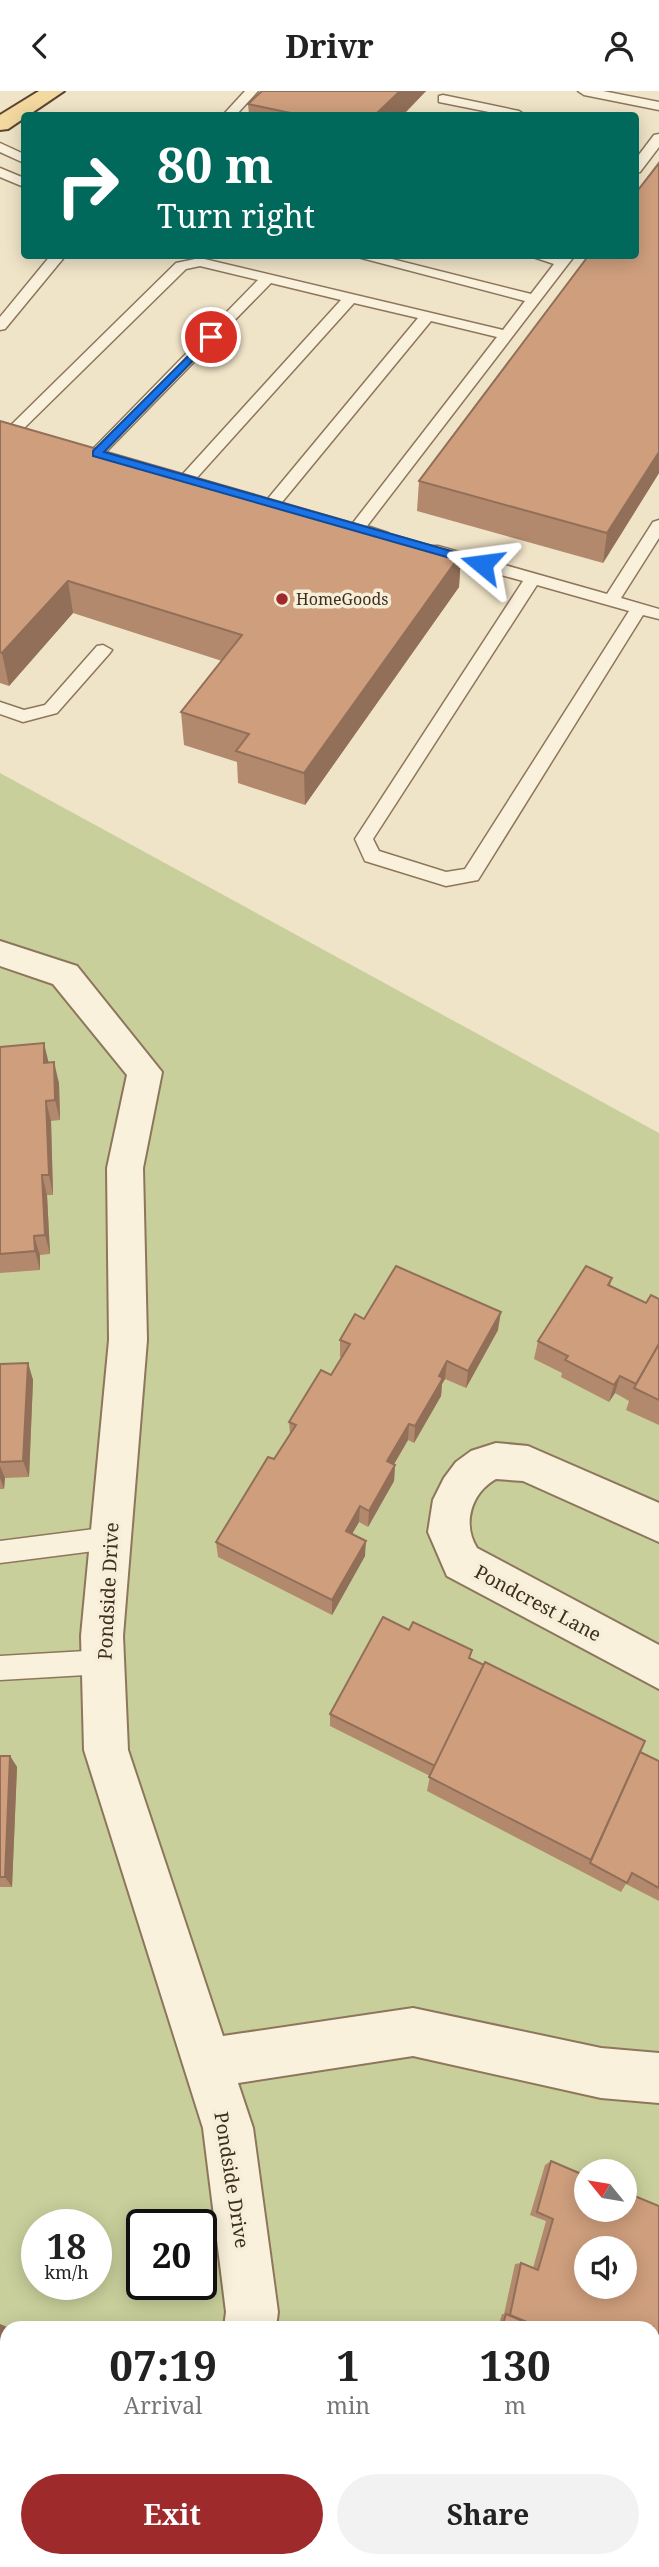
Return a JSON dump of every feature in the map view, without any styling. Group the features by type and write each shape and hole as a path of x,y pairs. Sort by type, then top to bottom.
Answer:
{"main road":[{"path":"0,124 54,91"}],"street":[{"name":"Pondside Drive","path":"0,953 65,975 145,1072 125,1168 128,1340 102,1636 106,1750 228,2128 252,2312 251,2321"},
{"name":"Pondcrest Lane","path":"659,1523 528,1464 505,1460 483,1464 466,1480 453,1501 448,1527 452,1546 463,1562 659,1668"},
{"path":"206,2063 413,2032 601,2073 659,2078"}],"lane":[{"path":"232,112 253,91"},
{"path":"584,91 659,106"},
{"path":"443,99 505,112"},
{"path":"639,164 656,141"},
{"path":"0,147 21,158"},
{"path":"0,171 21,182"},
{"path":"0,325 56,259"},
{"path":"373,259 535,299"},
{"path":"394,539 351,527 566,259"},
{"path":"7,428 181,266 200,262 506,335"},
{"path":"97,453 268,278"},
{"path":"187,479 351,298"},
{"path":"272,504 428,316"},
{"path":"7,428 38,436"},
{"path":"611,600 659,525"},
{"path":"419,546 659,614"},
{"path":"533,578 364,839 372,856 446,879 471,875 639,608"},
{"path":"0,708 23,716 51,709 103,650"},
{"path":"0,1552 110,1538"},
{"path":"0,1668 103,1663"}],"green space":[{"path":"0,773 659,1133 659,2321 0,2321"}],"building":[{"path":"262,91 400,91 378,112 286,112 248,104"},
{"path":"659,163 659,452 607,533 419,481 586,259 639,259 639,189"},
{"path":"0,421 461,554 304,773 236,751 249,734 181,712 242,635 68,581 2,653 0,652"},
{"path":"44,1043 44,1063 54,1062 55,1100 46,1101 49,1175 42,1175 45,1235 34,1236 35,1251 0,1254 0,1047"},
{"path":"396,1266 501,1312 468,1371 447,1361 439,1376 443,1378 415,1426 409,1424 387,1461 395,1465 369,1511 360,1506 346,1531 366,1541 332,1600 216,1542 268,1457 274,1459 296,1425 289,1422 321,1370 331,1375 350,1344 340,1340 355,1314 364,1319"},
{"path":"586,1266 612,1278 608,1285 646,1303 651,1295 659,1299 659,1344 636,1384 620,1376 614,1385 565,1360 568,1356 538,1341"},
{"path":"659,1344 659,1400 634,1388"},
{"path":"28,1363 23,1461 0,1462 0,1364"},
{"path":"383,1617 409,1630 413,1622 472,1650 469,1658 484,1665 435,1766 330,1714"},
{"path":"485,1662 645,1741 591,1860 429,1777"},
{"path":"640,1752 659,1761 659,1888 632,1873 627,1883 590,1863"},
{"path":"0,1756 10,1756 5,1877 0,1877"},
{"path":"551,2161 574,2171 574,2223 637,2223 637,2197 659,2206 659,2321 524,2321 510,2315 521,2263 538,2270 553,2219 537,2212"},
{"path":"506,2314 523,2321 504,2321"}],"place":[{"name":"HomeGoods","path":"282,599"}],"route":[{"path":"211,337 97,453 482,564"}]}
